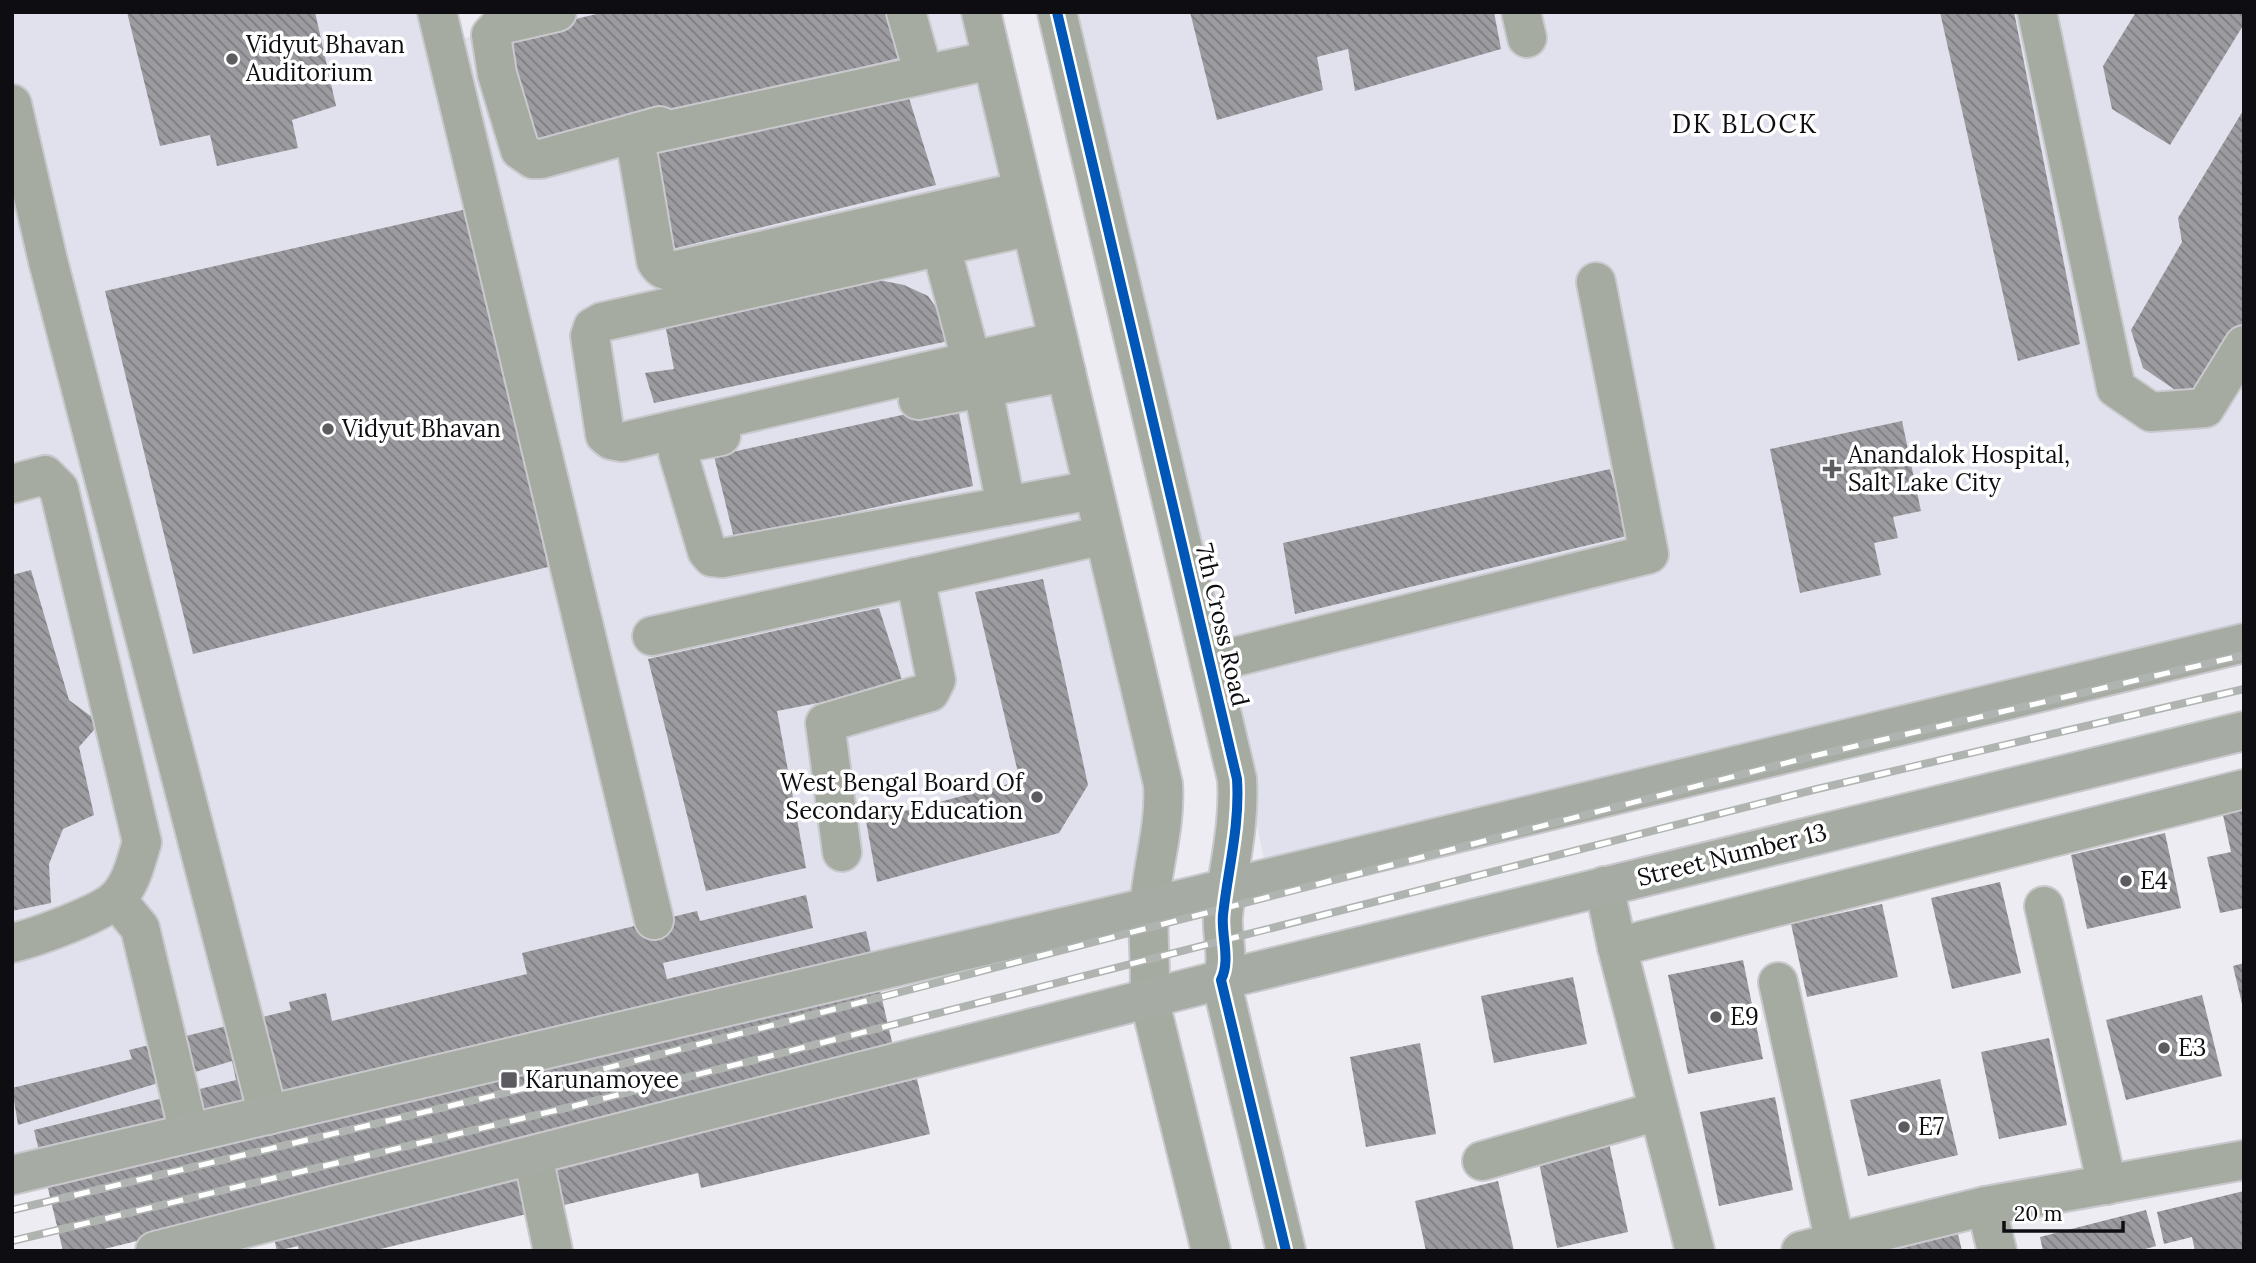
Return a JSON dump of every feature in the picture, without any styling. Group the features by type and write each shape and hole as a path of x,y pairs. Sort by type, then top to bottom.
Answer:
{"main road":[{"path":"12,1175 2244,643"},
{"name":"Street Number 13","path":"155,1251 1221,980 2244,732"}],"street":[{"path":"437,12 654,920"},
{"path":"557,12 500,25 491,35 498,74 520,150 533,159 986,36"},
{"path":"906,12 918,54"},
{"name":"7th Cross Road","path":"1056,12 1238,791 1239,814 1223,917 1225,971 1221,980 1286,1251"},
{"path":"2036,12 2116,388 2151,412 2204,408 2244,345"},
{"path":"986,36 1163,785 1165,812 1149,906 1149,998 1210,1251"},
{"path":"986,36 646,135 636,144 656,261 660,268 668,272 1027,208"},
{"path":"12,104 51,274 268,1115"},
{"path":"977,376 622,442 611,440 605,435 590,336 593,327 601,322 941,247 1027,208"},
{"path":"941,247 977,376 1006,506"},
{"path":"1210,663 1649,554 1596,282"},
{"path":"1062,357 685,443 678,453 707,551 712,557 722,558 1093,490"},
{"path":"12,484 44,475 60,489 142,842 131,877 117,900 46,934 12,943"},
{"path":"652,636 1104,535"},
{"path":"842,852 825,723 930,692 935,687 936,680 915,577"},
{"path":"1617,947 2244,789"},
{"path":"1604,886 1617,947 1695,1251"},
{"path":"117,900 140,928 189,1133"},
{"path":"2044,905 2107,1185"},
{"path":"1778,982 1818,1247 1986,1206 2244,1160"},
{"path":"1482,1161 1658,1111"},
{"path":"533,1156 553,1251"},
{"path":"1986,1206 1997,1251"}],"shaded area":[{"path":"12,12 454,12 461,39 571,12 964,12 1149,800 1137,899 12,1157"},
{"path":"1068,12 2244,12 2244,622 1264,859"}],"building":[{"name":"Vidyut Bhavan Auditorium","path":"127,12 315,12 336,106 292,120 298,148 217,166 210,135 160,146"},
{"path":"605,12 886,12 899,58 537,147 508,35"},
{"path":"1190,12 1494,12 1501,49 1355,91 1348,49 1317,57 1323,90 1217,120"},
{"path":"1940,12 2014,12 2080,344 2018,361"},
{"path":"2136,12 2244,12 2244,24 2170,145 2112,109 2103,66"},
{"path":"905,85 936,185 672,249 643,142"},
{"path":"2244,109 2244,327 2196,404 2143,368 2131,330 2182,242 2178,218"},
{"name":"Vidyut Bhavan","path":"467,209 548,567 193,654 105,291"},
{"path":"874,279 904,285 928,296 958,339 654,403 645,373 674,369 665,324"},
{"path":"957,403 973,486 734,538 714,456"},
{"path":"1902,421 1921,511 1893,517 1898,538 1874,543 1881,575 1800,593 1770,449"},
{"path":"1610,469 1627,536 1295,614 1283,543"},
{"path":"31,570 69,700 100,723 79,747 94,815 63,829 49,864 51,903 12,911 12,575"},
{"path":"1043,579 1088,785 1059,833 877,882 866,821 1020,781 975,592"},
{"path":"879,608 904,686 777,711 806,868 706,891 648,659"},
{"path":"2244,810 2244,908 2220,913 2207,857 2231,852 2223,815"},
{"name":"E4","path":"2165,833 2181,908 2087,929 2071,855"},
{"path":"2000,882 2021,973 1952,989 1931,898"},
{"name":"Karunamoyee","path":"806,895 813,928 663,963 667,979 866,931 896,1059 703,1130 917,1079 930,1134 701,1188 698,1173 372,1251 299,1251 298,1246 277,1251 267,1209 96,1251 63,1251 34,1130 236,1080 232,1061 18,1125 12,1088 132,1059 129,1050 291,1010 289,1002 326,993 332,1021 527,974 522,953 697,911 700,921"},
{"path":"1882,904 1898,977 1807,997 1791,924"},
{"name":"E9","path":"1743,960 1763,1059 1688,1074 1668,975"},
{"path":"2244,963 2244,1008 2243,1008 2233,966"},
{"path":"1573,977 1587,1044 1494,1063 1481,996"},
{"name":"E3","path":"2202,995 2222,1076 2126,1100 2106,1020"},
{"path":"2049,1038 2067,1125 1999,1139 1981,1052"},
{"path":"1420,1043 1436,1134 1366,1147 1350,1057"},
{"name":"E7","path":"1940,1079 1958,1155 1868,1176 1850,1100"},
{"path":"1775,1097 1793,1190 1719,1206 1700,1112"},
{"path":"1609,1143 1628,1232 1557,1248 1538,1158"},
{"path":"1498,1181 1514,1251 1426,1251 1415,1201"},
{"path":"2244,1191 2244,1251 2195,1251 2192,1237 2164,1244 2157,1212"},
{"path":"2146,1210 2156,1246 2138,1251 2043,1251 2040,1237"},
{"path":"1958,1234 1962,1251 1894,1250"}],"railway":[{"path":"12,1210 572,1077 1809,757 2244,655"},
{"path":"12,1241 574,1106 1817,789 2244,689"}],"cycle path":[{"path":"1057,12 1237,779 1235,831 1223,915 1226,956 1221,980 1286,1251"}],"place":[{"name":"Vidyut Bhavan Auditorium","path":"232,59"},
{"name":"Vidyut Bhavan","path":"328,429"},
{"name":"Anandalok Hospital, Salt Lake City","path":"1832,469"},
{"name":"West Bengal Board Of Secondary Education","path":"1037,797"},
{"name":"E4","path":"2126,881"},
{"name":"E9","path":"1716,1017"},
{"name":"E3","path":"2164,1048"},
{"name":"Karunamoyee","path":"509,1080"},
{"name":"E7","path":"1904,1127"}],"district":[{"name":"DK BLOCK","path":"1745,124"}]}
